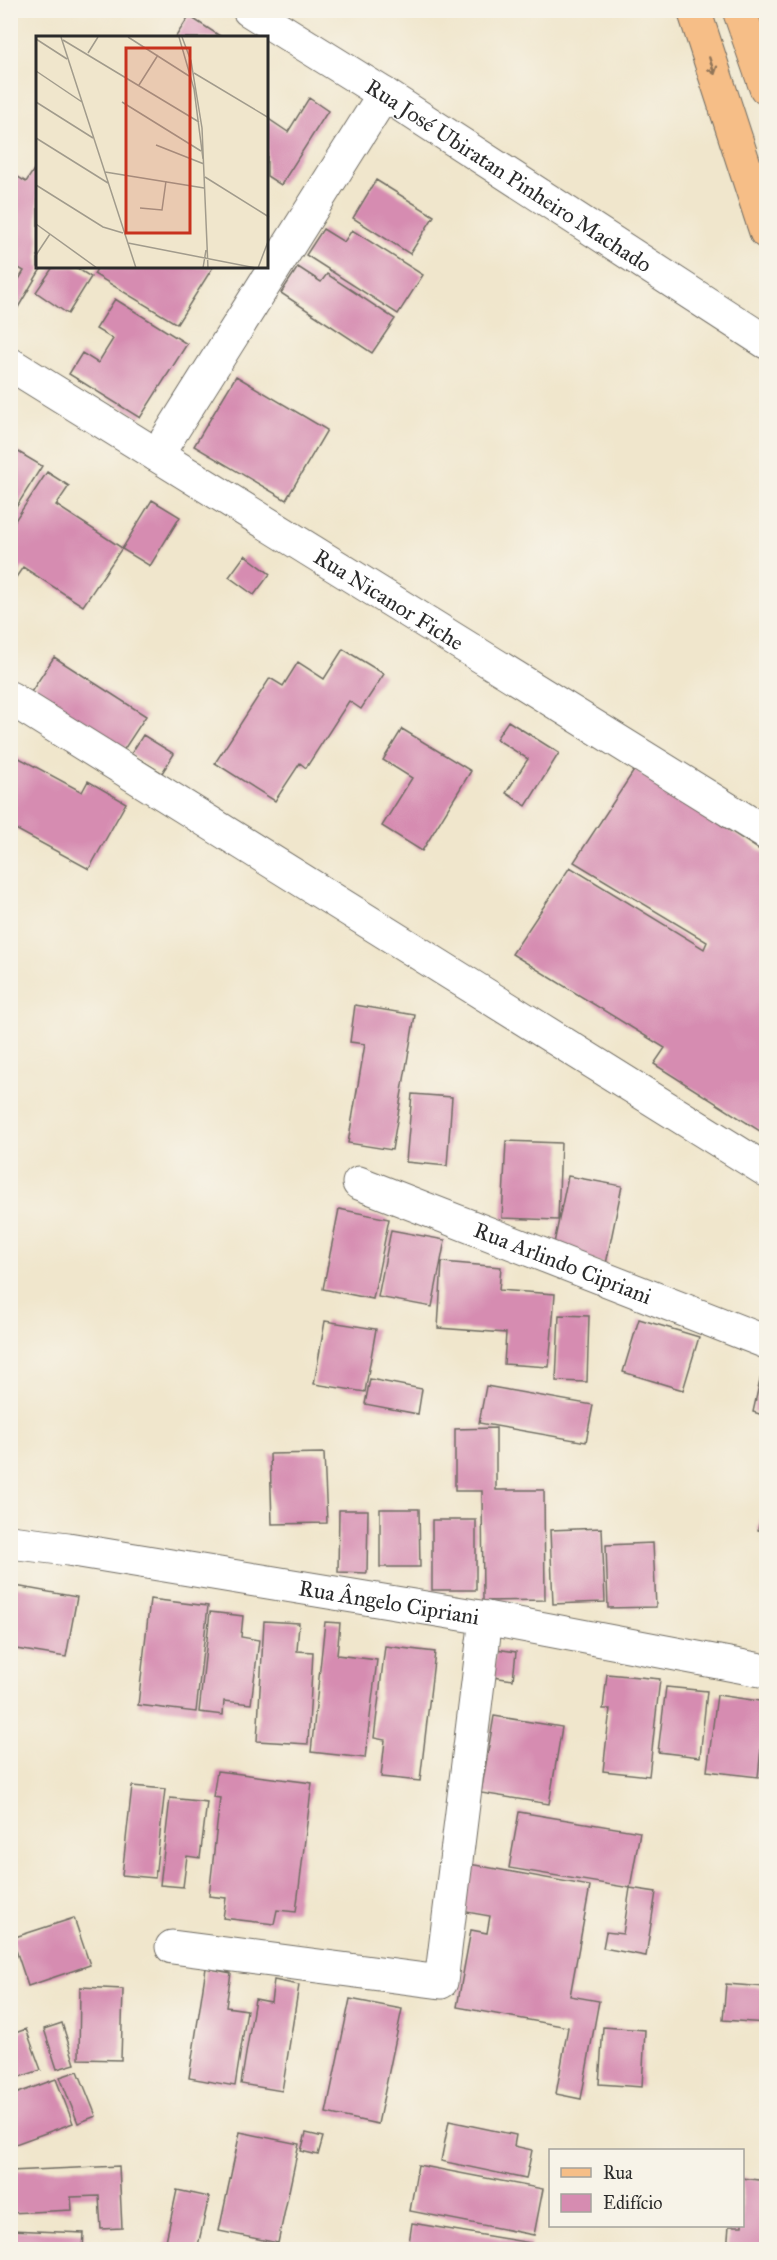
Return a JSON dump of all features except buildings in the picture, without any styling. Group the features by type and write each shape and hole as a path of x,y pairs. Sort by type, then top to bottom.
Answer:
{"main road":[{"path":"694,10 766,232"},
{"path":"739,10 766,88"}],"street":[{"name":"Rua José Ubiratan Pinheiro Machado","path":"249,10 384,94 766,342"},
{"path":"157,455 384,94"},
{"name":"Rua Nicanor Fiche","path":"10,364 766,833"},
{"path":"10,698 766,1170"},
{"name":"Rua Arlindo Cipriani","path":"359,1183 766,1342"},
{"name":"Rua Ângelo Cipriani","path":"10,1542 80,1551 486,1618 766,1671"},
{"path":"172,1947 441,1982 486,1618"}]}
